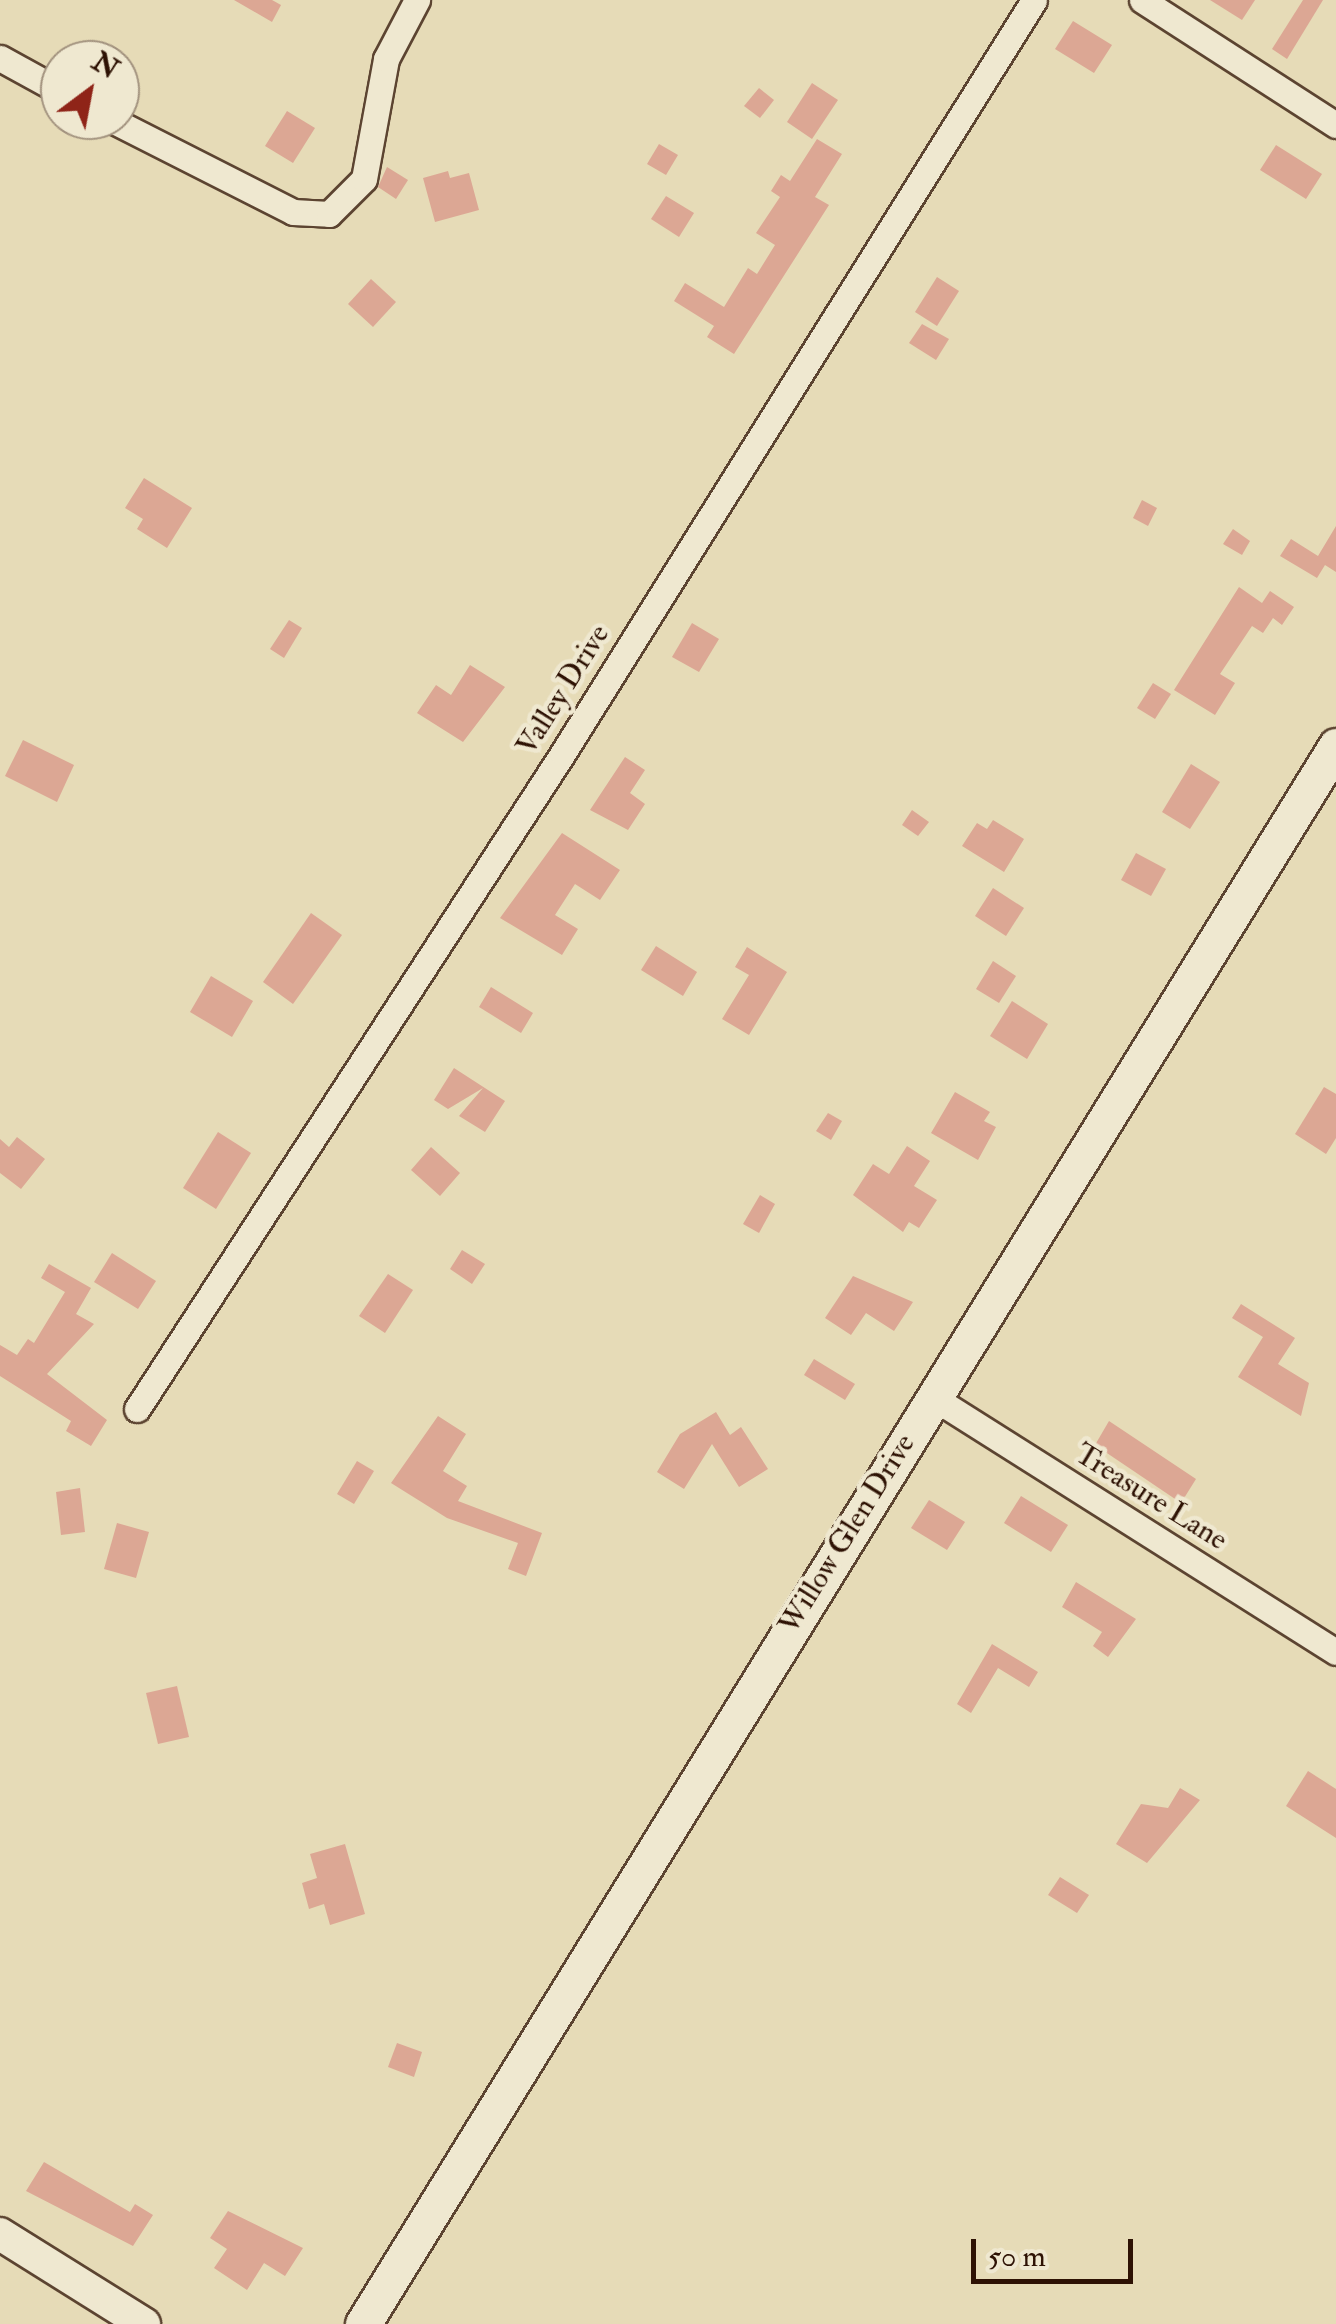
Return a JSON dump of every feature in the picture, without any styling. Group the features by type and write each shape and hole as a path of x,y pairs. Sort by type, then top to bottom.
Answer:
{"main road":[{"name":"Willow Glen Drive","path":"363,2324 931,1396 1336,746"}],"street":[{"path":"140,134 293,212 329,214 364,179 386,59 417,0"},
{"name":"Valley Drive","path":"137,1409 564,753 1034,0"},
{"path":"1142,0 1336,126"},
{"path":"0,58 40,80"},
{"name":"Treasure Lane","path":"931,1396 1336,1652"},
{"path":"0,2234 144,2324"}],"building":[{"path":"234,0 272,0 281,5 272,22"},
{"path":"1210,0 1255,0 1242,20"},
{"path":"1303,0 1323,0 1287,59 1272,49"},
{"path":"1073,21 1112,45 1094,73 1055,49"},
{"path":"812,83 838,100 812,139 787,122"},
{"path":"759,88 774,100 760,118 744,106"},
{"path":"287,111 315,128 293,163 265,146"},
{"path":"817,139 842,154 815,197 829,205 734,354 707,337 714,326 674,301 685,283 724,307 748,268 757,274 775,245 756,233 780,197 771,191 781,175 790,181"},
{"path":"659,144 678,155 666,175 647,164"},
{"path":"1276,145 1322,174 1306,199 1260,170"},
{"path":"387,167 408,180 396,199 378,187"},
{"path":"448,171 450,178 469,173 479,210 435,222 423,178"},
{"path":"666,196 694,213 679,237 651,219"},
{"path":"937,277 959,291 937,326 915,312"},
{"path":"371,279 396,302 373,327 348,304"},
{"path":"922,324 949,339 936,360 909,343"},
{"path":"144,478 192,508 167,548 137,529 143,519 125,508"},
{"path":"1142,500 1157,508 1148,526 1133,518"},
{"path":"1336,526 1336,572 1325,565 1317,578 1280,556 1291,539 1318,556"},
{"path":"1233,529 1250,541 1242,555 1223,544"},
{"path":"1239,587 1262,603 1270,591 1294,607 1282,625 1273,618 1263,633 1252,626 1220,674 1235,683 1215,715 1174,690"},
{"path":"289,620 302,628 284,658 270,649"},
{"path":"692,623 719,639 699,672 672,657"},
{"path":"470,665 505,687 463,742 417,713 436,685 451,695"},
{"path":"1153,683 1171,694 1155,719 1137,708"},
{"path":"23,740 74,765 57,802 5,776"},
{"path":"625,757 645,770 630,793 645,804 628,830 590,810"},
{"path":"1191,764 1220,782 1190,829 1162,812"},
{"path":"912,810 929,822 918,836 902,825"},
{"path":"993,820 1024,839 1004,872 962,846 977,823 987,829"},
{"path":"562,833 620,870 600,900 575,884 555,915 578,929 562,955 500,918"},
{"path":"1136,853 1166,869 1151,896 1121,880"},
{"path":"993,888 1024,908 1006,936 975,916"},
{"path":"311,913 342,935 293,1004 263,982"},
{"path":"656,946 697,972 683,996 641,970"},
{"path":"747,947 787,972 749,1035 722,1019 749,975 735,967"},
{"path":"993,961 1016,976 999,1003 976,989"},
{"path":"211,976 253,1001 232,1037 190,1012"},
{"path":"491,987 533,1013 521,1033 479,1007"},
{"path":"1012,1001 1048,1024 1027,1059 990,1036"},
{"path":"454,1068 505,1101 485,1132 459,1116 483,1088 448,1109 434,1100"},
{"path":"1324,1087 1336,1094 1336,1138 1326,1154 1295,1134"},
{"path":"955,1092 990,1112 984,1121 996,1127 978,1160 931,1133"},
{"path":"828,1113 842,1121 831,1140 816,1131"},
{"path":"218,1132 251,1153 216,1209 183,1188"},
{"path":"17,1137 45,1159 21,1189 0,1173 0,1139 9,1147"},
{"path":"907,1146 930,1161 914,1186 937,1200 919,1228 909,1222 903,1232 853,1195 873,1164 889,1174"},
{"path":"431,1147 460,1173 440,1196 411,1170"},
{"path":"760,1195 775,1204 759,1233 743,1224"},
{"path":"462,1250 485,1264 472,1284 450,1269"},
{"path":"112,1253 156,1281 138,1309 94,1282"},
{"path":"49,1264 91,1288 76,1314 94,1324 47,1374 107,1420 91,1446 66,1431 71,1421 0,1376 0,1345 17,1355 28,1339 34,1343 65,1292 41,1278"},
{"path":"388,1274 413,1290 385,1333 359,1316"},
{"path":"853,1276 913,1302 894,1331 866,1313 851,1335 825,1318"},
{"path":"1241,1304 1295,1338 1278,1364 1309,1383 1301,1416 1238,1377 1263,1337 1232,1318"},
{"path":"814,1359 855,1384 845,1400 804,1375"},
{"path":"716,1412 730,1435 741,1427 768,1469 739,1487 712,1444 684,1489 657,1472 680,1434"},
{"path":"438,1416 466,1434 443,1471 467,1486 458,1501 542,1533 526,1576 508,1569 518,1543 447,1518 391,1483"},
{"path":"1109,1421 1196,1479 1181,1503 1095,1445"},
{"path":"357,1461 374,1471 354,1504 337,1494"},
{"path":"80,1488 85,1532 61,1535 56,1492"},
{"path":"1021,1496 1068,1525 1051,1552 1004,1523"},
{"path":"929,1500 965,1522 947,1550 911,1528"},
{"path":"117,1523 149,1532 136,1578 104,1569"},
{"path":"1076,1582 1136,1619 1108,1657 1093,1646 1102,1632 1062,1607"},
{"path":"992,1644 1038,1672 1029,1687 998,1668 971,1713 957,1704"},
{"path":"177,1686 189,1737 158,1744 146,1693"},
{"path":"1308,1771 1336,1789 1336,1838 1286,1806"},
{"path":"1180,1788 1200,1800 1147,1863 1116,1844 1141,1804 1168,1808"},
{"path":"345,1844 365,1914 330,1925 324,1904 309,1909 302,1883 317,1878 310,1854"},
{"path":"1060,1877 1089,1895 1077,1913 1048,1895"},
{"path":"397,2043 422,2052 414,2077 388,2067"},
{"path":"44,2162 130,2212 135,2204 153,2215 133,2246 26,2191"},
{"path":"228,2211 303,2248 285,2276 264,2263 247,2290 214,2268 227,2249 210,2238"}]}
